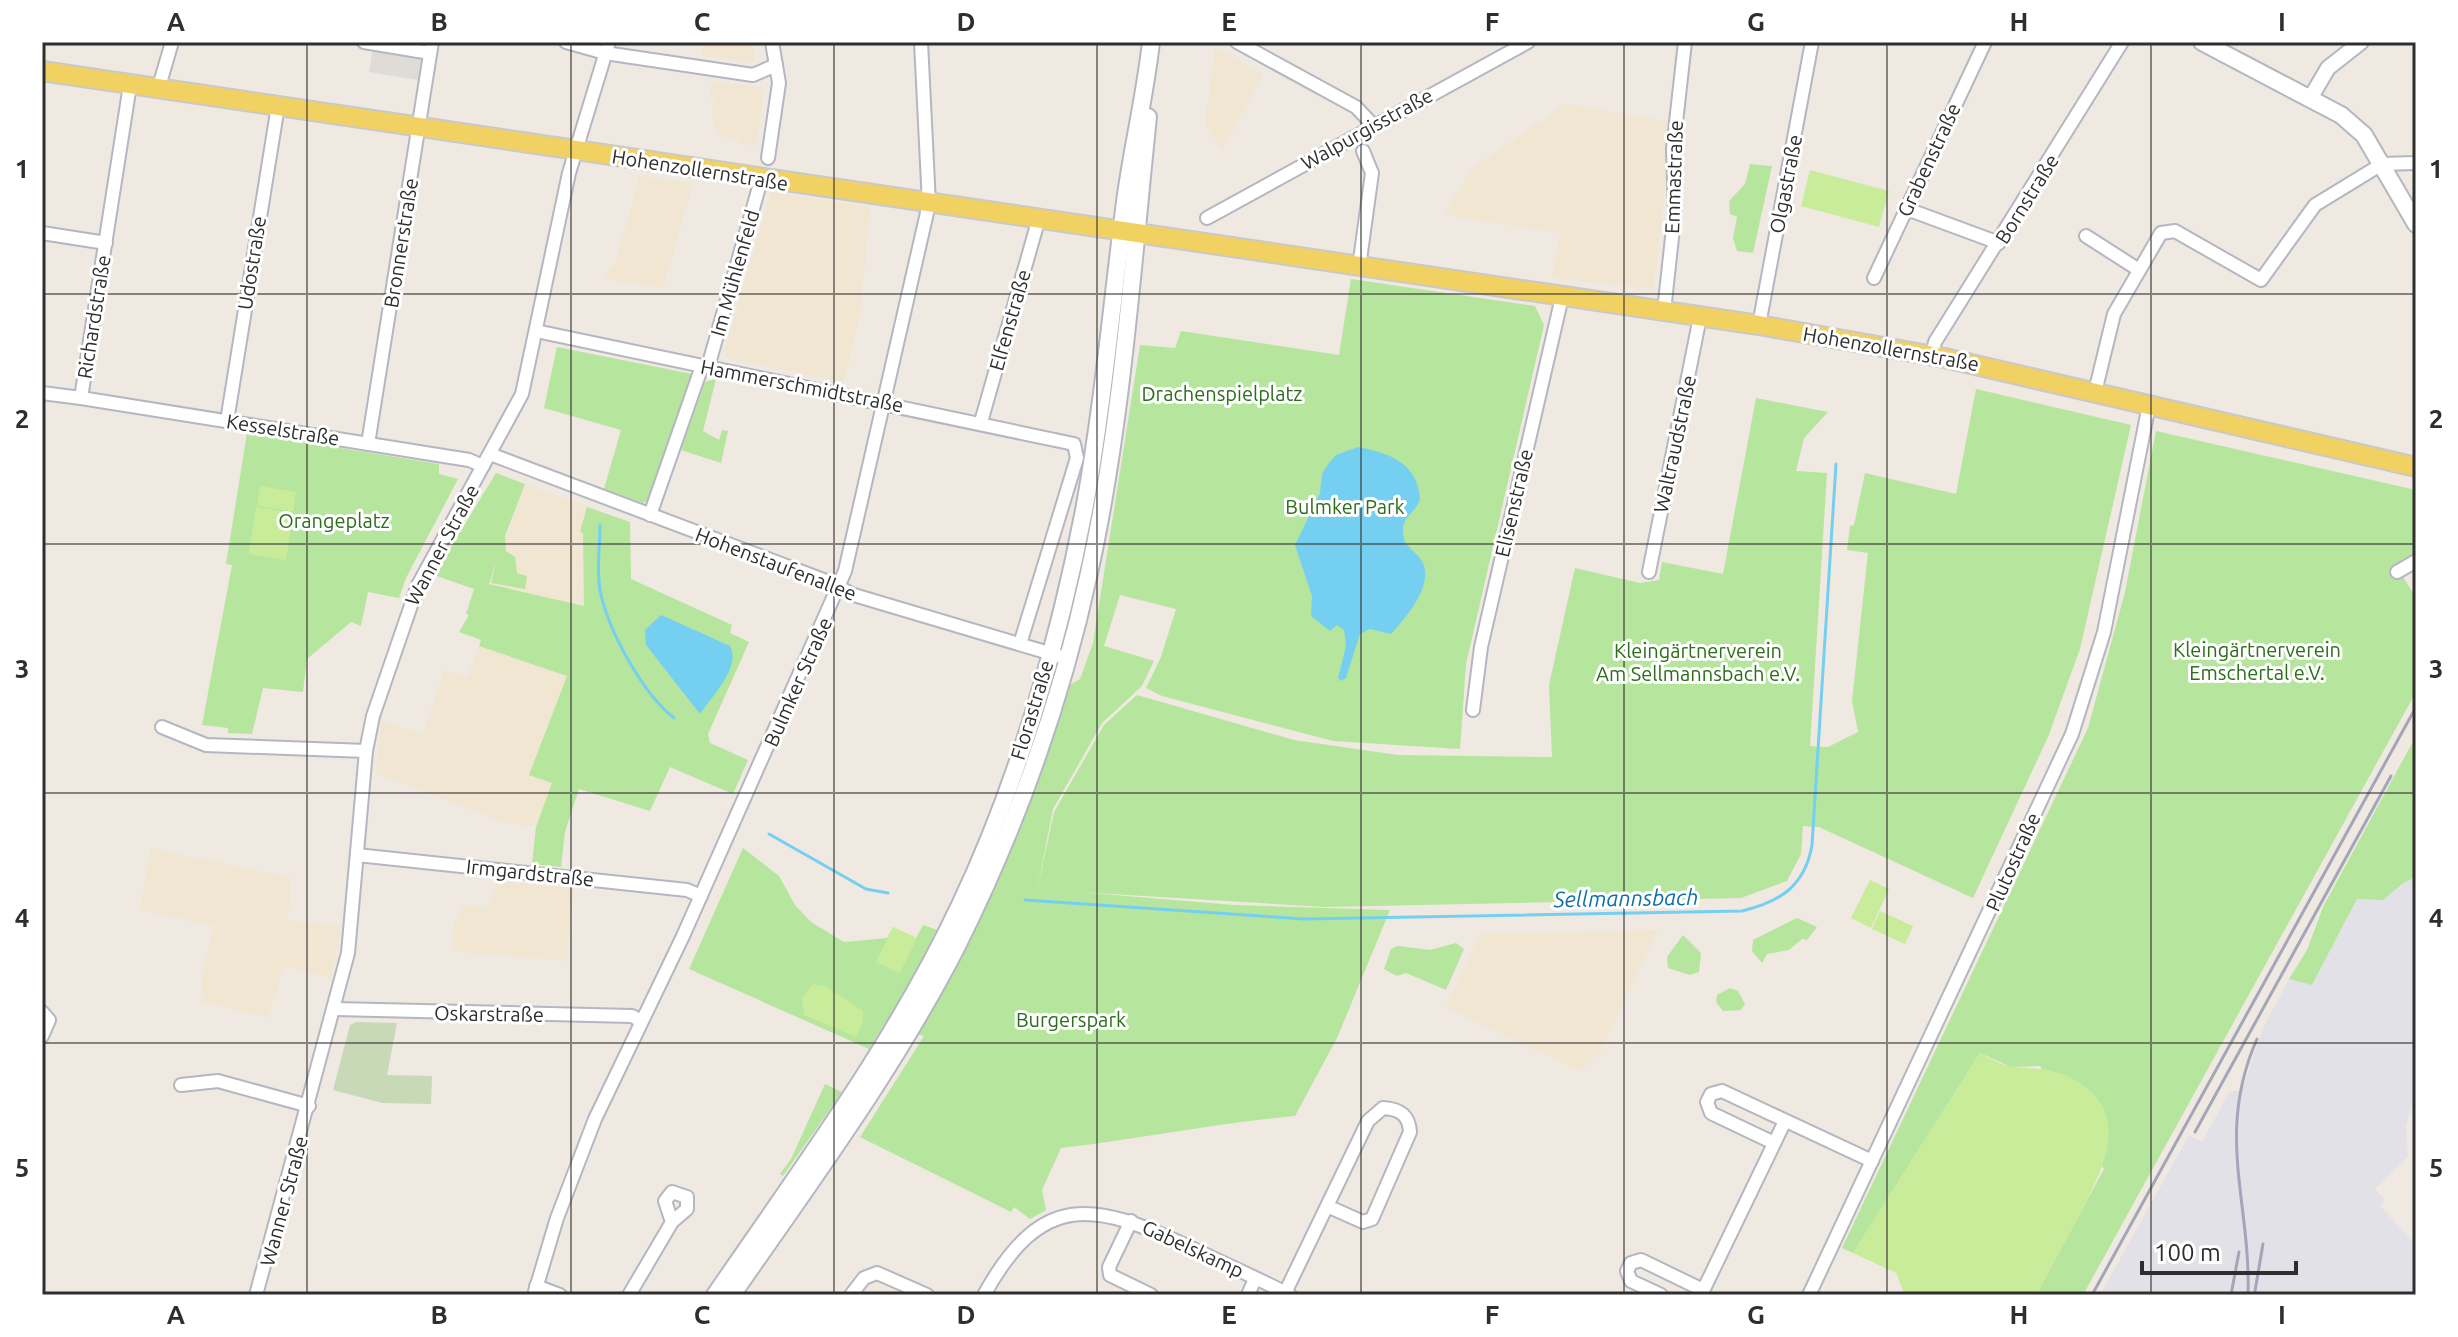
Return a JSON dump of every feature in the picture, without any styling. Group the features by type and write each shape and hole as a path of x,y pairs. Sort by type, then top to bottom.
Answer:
{"main road":[{"path":"2202,42 2341,115 2364,135 2416,224"},
{"name":"Florastraße","path":"715,1295 868,1071 937,952 1001,806 1049,653 1085,503 1152,79 1151,47"},
{"name":"Hohenzollernstraße","path":"42,71 761,180 1130,231 1759,325 1932,355 2416,467"},
{"name":"Florastraße","path":"732,1295 909,1034 957,945 1014,818 1068,659 1099,522 1130,231"}],"street":[{"path":"158,90 172,42"},
{"path":"364,42 431,48"},
{"path":"566,42 753,75 776,65"},
{"path":"768,158 779,83 772,42"},
{"name":"Bulmker Straße","path":"560,1295 535,1290 583,1146 701,896 840,588 929,204 921,42"},
{"path":"1237,42 1356,107 1373,125"},
{"name":"Walpurgisstraße","path":"1207,218 1528,42"},
{"name":"Emmastraße","path":"1664,311 1675,210 1673,149 1685,42"},
{"name":"Olgastraße","path":"1759,325 1812,42"},
{"name":"Grabenstraße","path":"1874,278 1985,42"},
{"name":"Bornstraße","path":"1932,355 1935,342 2122,42"},
{"path":"2311,97 2328,68 2361,42"},
{"name":"Bronnerstraße","path":"368,444 431,48"},
{"name":"Wanner Straße","path":"256,1295 335,1009 350,943 366,751 373,716 407,611 432,557 522,394 574,151 607,48"},
{"name":"Richardstraße","path":"42,393 81,398 130,85"},
{"name":"Udostraße","path":"227,421 278,106"},
{"path":"1359,267 1372,173 1363,151"},
{"path":"2095,392 2114,314 2161,233 2168,230 2261,280 2315,205 2382,164 2416,163"},
{"name":"Im Mühlenfeld","path":"650,515 705,366 761,180"},
{"path":"1907,209 1999,243"},
{"name":"Elfenstraße","path":"981,422 1039,218"},
{"name":"Richardstraße","path":"42,233 106,243"},
{"path":"2086,236 2139,270"},
{"name":"Elisenstraße","path":"1473,710 1481,647 1562,297"},
{"name":"Waltraudstraße","path":"1649,572 1700,317"},
{"name":"Hammerschmidtstraße","path":"536,331 1068,441"},
{"name":"Kesselstraße","path":"81,398 469,460 487,460"},
{"name":"Plutostraße","path":"1809,1295 2072,734 2104,632 2149,405"},
{"name":"Florastraße","path":"1020,644 1077,458 1077,448 1068,441"},
{"name":"Hohenstaufenallee","path":"487,460 650,515 854,595 1068,659"},
{"path":"2397,572 2416,561"},
{"path":"162,727 206,745 366,751"},
{"name":"Irmgardstraße","path":"357,855 687,890 701,896"},
{"name":"Oskarstraße","path":"335,1009 632,1016 641,1021"},
{"path":"42,1012 49,1020 42,1036"},
{"path":"181,1085 218,1081 309,1106"},
{"path":"1774,1143 1711,1113 1707,1102 1711,1094 1722,1091 1872,1161"},
{"path":"1287,1294 1327,1206 1375,1112 1383,1108 1403,1113 1410,1122 1407,1144 1372,1219 1363,1222 1327,1206"},
{"path":"1661,1295 1631,1281 1627,1271 1631,1263 1641,1260 1702,1292 1785,1121"},
{"name":"Gabelskamp","path":"984,1295 1015,1249 1047,1223 1085,1212 1131,1221 1287,1294"},
{"name":"Gabelskamp","path":"1131,1221 1109,1267 1110,1275 1151,1295"},
{"path":"629,1295 672,1222"},
{"path":"851,1295 864,1278 877,1273 927,1295"},
{"name":"Gabelskamp","path":"1248,1295 1255,1279"}],"shaded area":[{"path":"374,42 424,42 418,80 369,72"},
{"path":"703,42 755,42 755,59 751,63 701,55"},
{"path":"1215,48 1263,74 1222,150 1205,123"},
{"path":"712,81 764,88 756,145 740,144 740,138 718,136 712,115 714,99 710,97"},
{"path":"1565,104 1673,122 1653,289 1552,278 1560,233 1444,215 1471,169"},
{"path":"640,176 693,183 663,288 606,279 609,268 614,268"},
{"path":"771,192 870,207 860,315 844,382 730,359 724,353"},
{"path":"525,484 587,507 580,531 583,532 585,606 489,584"},
{"path":"479,646 568,676 529,775 552,783 536,827 506,823 376,773 382,720 423,735 444,670 467,678"},
{"path":"151,848 291,878 288,920 342,926 331,978 285,966 267,1018 204,1002 201,985 213,926 140,910"},
{"path":"2416,877 2416,1090 2406,1127 2408,1157 2375,1189 2385,1200 2380,1206 2416,1245 2416,1295 2100,1295 2189,1135 2202,1142 2230,1091 2242,1091 2263,1028 2289,979 2313,984 2357,899 2383,900 2403,882"},
{"path":"498,881 574,889 567,961 452,951 453,924 463,905 486,908"},
{"path":"1658,930 1600,1052 1580,1071 1446,1007 1480,934"}],"green space":[{"path":"1750,164 1772,166 1753,253 1737,251 1733,238 1737,217 1730,214 1729,201 1745,184"},
{"path":"1810,170 1889,191 1879,227 1801,206"},
{"path":"1351,279 1535,306 1544,325 1466,664 1460,749 1333,741 1162,696 1146,688 1161,657 1176,609 1120,595 1104,646 1154,661 1142,686 1102,723 1053,809 1037,891 1054,812 1104,725 1137,695 1294,740 1398,755 1552,757 1549,685 1575,568 1640,583 1659,580 1662,562 1723,574 1756,398 1828,412 1804,438 1796,471 1827,473 1810,746 1828,747 1858,732 1852,701 1868,553 1847,550 1850,526 1854,525 1865,473 1956,494 1976,389 2131,425 2080,649 2048,737 1973,898 1819,827 1803,826 1801,854 1787,881 1741,898 1324,907 1078,892 1234,905 1390,910 1337,1038 1295,1116 1061,1148 1042,1190 1046,1210 1030,1219 1014,1207 1011,1212 860,1137 924,1036 884,1025 869,1049 689,969 743,848 779,876 795,905 811,922 844,942 887,938 893,927 916,938 923,925 970,941 1035,791 1070,685 1080,679 1093,643 1140,345 1175,348 1181,331 1339,355"},
{"path":"557,347 692,374 648,501 643,503 604,489 621,430 544,408"},
{"path":"716,379 703,431 719,440 722,430 728,431 721,463 681,450 705,382"},
{"name":"Kleingärtnerverein Emschertal e.V.","path":"2156,431 2416,490 2416,553 2404,561 2403,577 2416,597 2416,692 2083,1295 2036,1295 2104,1169 2040,1066 2011,1067 1980,1053 1853,1253 1842,1248 2088,728 2125,592"},
{"name":"Orangeplatz","path":"247,433 439,464 439,474 458,479 406,578 399,598 368,592 361,626 351,622 307,659 303,692 263,688 252,734 228,733 228,728 202,725 232,565 226,564"},
{"path":"496,473 525,484 505,536 506,551 515,557 517,573 527,576 525,589 491,583 496,562 489,584 584,606 583,533 580,532 587,507 630,522 631,579 732,625 730,633 749,642 708,734 710,743 748,760 733,794 670,767 650,811 579,789 565,832 561,867 532,864 536,827 552,783 529,775 567,676 479,646 481,640 459,632 469,615 466,614 474,589 434,575"},
{"path":"260,486 296,492 293,511 257,506"},
{"path":"256,507 293,513 286,560 249,554"},
{"path":"2416,736 2416,877 2403,883 2383,900 2357,899 2312,985 2289,979 2307,950 2323,907"},
{"path":"1870,880 1889,889 1871,928 1851,918"},
{"path":"1880,911 1913,926 1905,944 1872,929"},
{"path":"1797,918 1817,927 1807,940 1802,939 1789,950 1767,954 1762,963 1752,951 1753,940"},
{"path":"893,927 917,938 900,973 876,962"},
{"path":"1683,935 1701,953 1699,972 1690,975 1668,968 1667,957"},
{"path":"1456,943 1464,949 1446,990 1406,973 1397,976 1384,969 1391,949 1398,946 1430,950"},
{"path":"813,984 825,986 863,1011 863,1022 856,1037 804,1015 802,998"},
{"path":"1730,988 1738,991 1745,1004 1741,1010 1723,1011 1716,1002 1717,995"},
{"path":"356,1022 397,1023 387,1075 432,1076 431,1104 382,1103 333,1090 350,1025"},
{"path":"1980,1053 2010,1066 2058,1073 2073,1079 2092,1093 2104,1109 2108,1126 2108,1144 2103,1163 2036,1295 1905,1295 1896,1273 1853,1253"},
{"path":"825,1084 842,1092 783,1176 780,1174 791,1159"}],"water":[{"path":"1358,447 1391,457 1408,468 1414,477 1420,499 1403,526 1403,536 1424,566 1425,576 1418,598 1391,634 1370,629 1360,634 1346,678 1341,681 1338,678 1346,646 1344,630 1337,625 1330,631 1311,616 1312,596 1295,545 1320,493 1322,474 1329,463 1336,455"},
{"path":"661,615 730,646 733,654 729,672 700,714 646,645 645,630"}],"waterway":[{"name":"Sellmannsbach","path":"1025,900 1304,919 1742,911 1768,903 1797,882 1809,859 1812,845 1836,464"},
{"name":"Sellmannsbach","path":"600,525 599,578 605,610 629,662 651,694 674,718"},
{"name":"Sellmannsbach","path":"769,834 866,889 888,893"}],"railway":[{"path":"2092,1295 2416,707"},
{"path":"2195,1132 2391,776"},
{"path":"2248,1295 2248,1261 2236,1137 2245,1073 2257,1039"},
{"path":"2255,1291 2263,1244"},
{"path":"2231,1295 2239,1252"}],"park label":[{"name":"Drachenspielplatz","path":"1222,394"},
{"name":"Bulmker Park","path":"1345,507"},
{"name":"Kleingärtnerverein Am Sellmannsbach e.V.","path":"1698,662"},
{"name":"Burgerspark","path":"1071,1020"}]}
